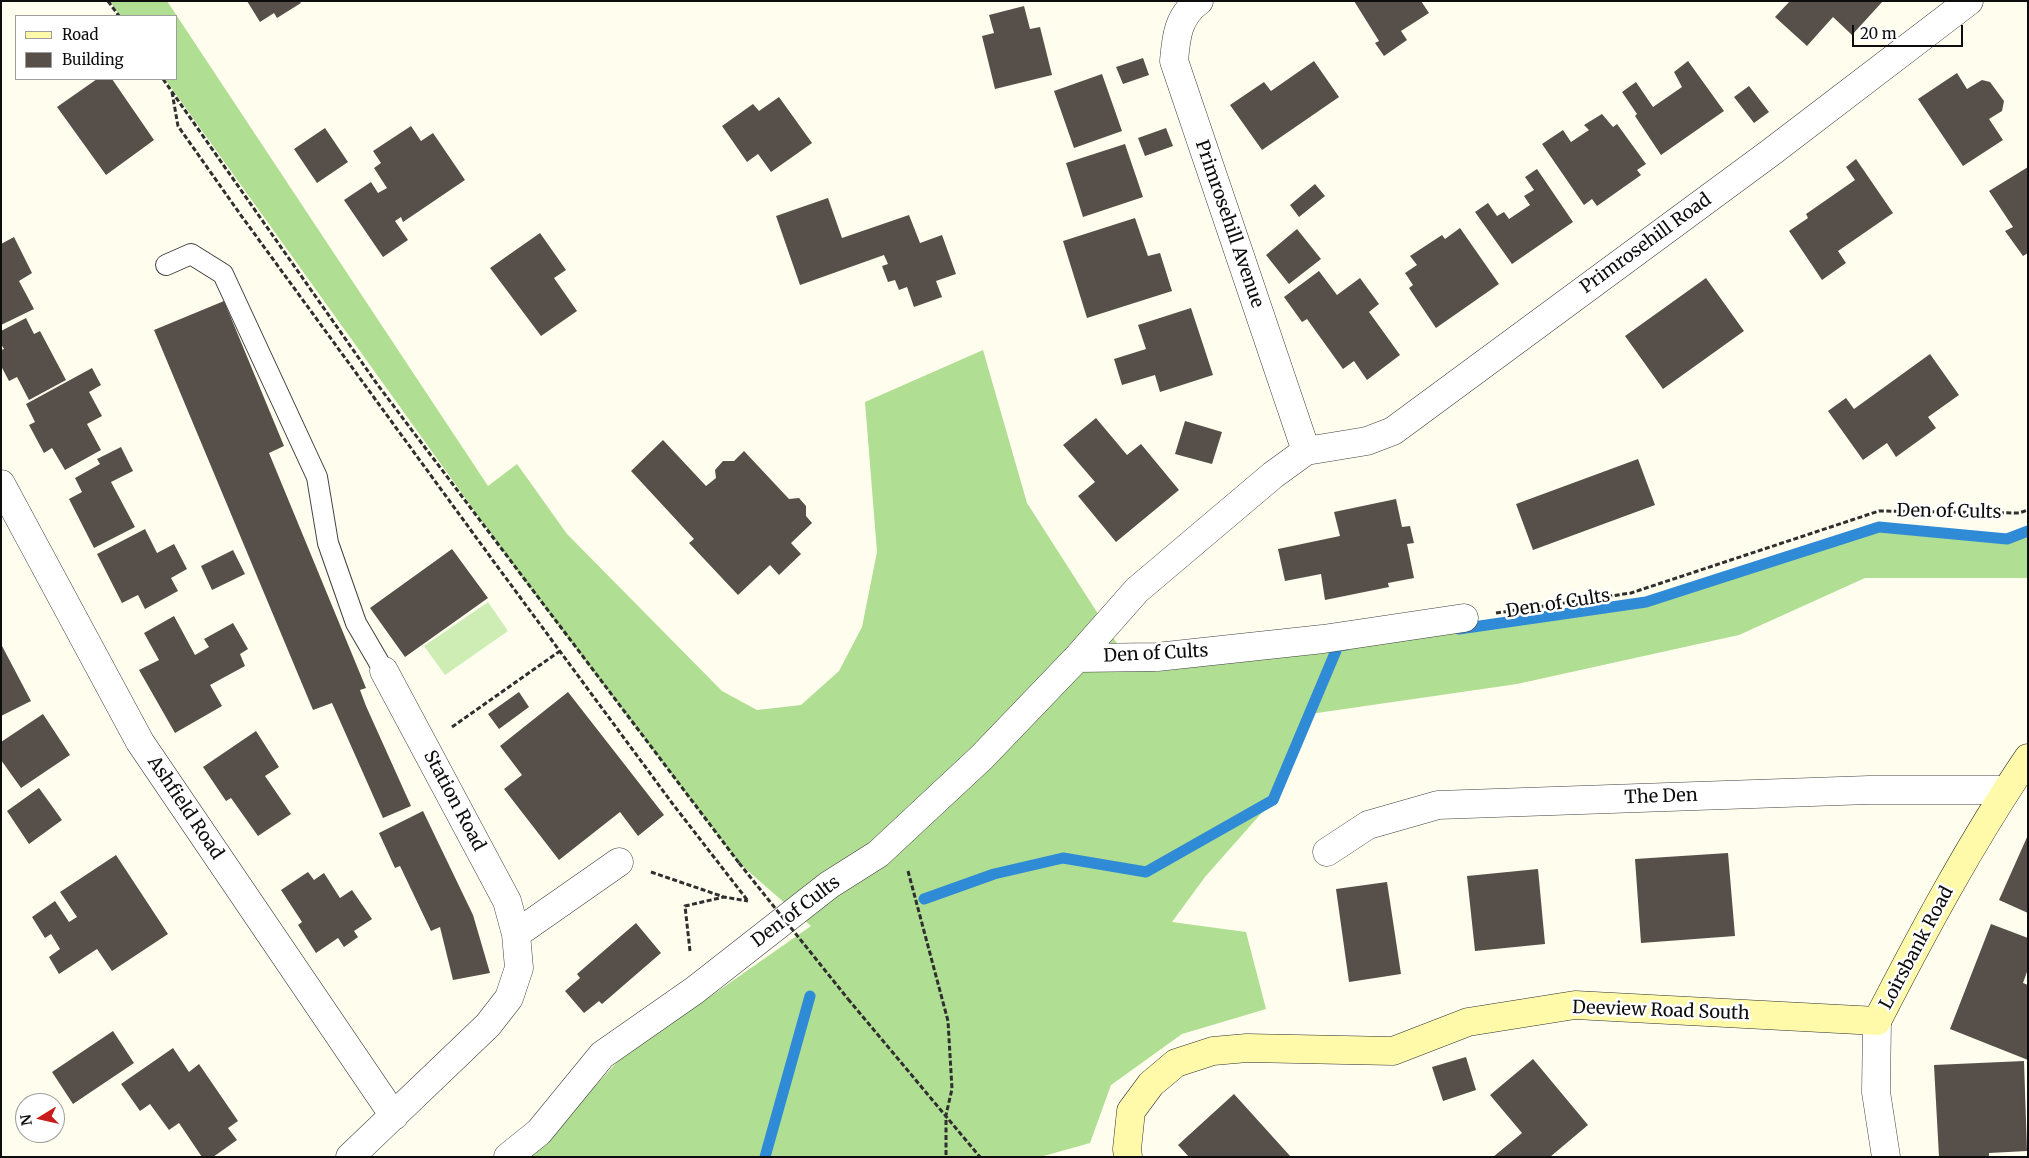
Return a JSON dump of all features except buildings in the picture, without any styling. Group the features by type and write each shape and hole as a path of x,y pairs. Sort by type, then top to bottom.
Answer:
{"street":[{"name":"Primrosehill Avenue","path":"1199,1 1189,8 1181,23 1174,61 1306,450"},
{"name":"Primrosehill Road","path":"1306,450 1367,441 1393,431 1770,153 1969,1"},
{"name":"Den of Cults","path":"508,1157 539,1132 602,1055 695,990 829,885 878,854 982,757 1077,658 1136,590 1273,475 1306,450"},
{"name":"Ashfield Road","path":"1,484 140,742 394,1116"},
{"name":"Den of Cults","path":"1077,658 1157,657 1323,639 1464,618"},
{"name":"Station Road","path":"350,1157 488,1026 510,998 519,968 516,934 507,901 384,670"},
{"name":"Loirsbank Road","path":"1886,1157 1876,1092 1877,1021 1918,942 2006,790 2028,758"},
{"name":"The Den","path":"1327,852 1368,825 1438,805 1869,790 2006,790"},
{"path":"516,934 620,862"},
{"name":"Deeview Road South","path":"1128,1157 1127,1149 1131,1110 1151,1084 1176,1063 1213,1051 1247,1048 1393,1051 1468,1022 1575,1005 1877,1021"}],"lane":[{"path":"166,265 191,254 223,274 317,477 328,543 356,623 384,670"}],"path":[{"path":"108,1 118,15"},
{"path":"164,80 377,384 739,864 980,1157"},
{"path":"172,92 178,126 330,339 672,803 748,901"},
{"name":"Den of Cults","path":"1464,618 1631,592 1879,511 2019,513 2028,510"},
{"path":"425,747 560,651"},
{"path":"896,838 911,879 948,1021 952,1089 946,1115 946,1157"},
{"path":"620,862 724,897 756,902"},
{"path":"695,990 684,906 724,897"},
{"path":"764,903 772,905"}],"green space":[{"path":"110,1 167,1 176,15 119,15"},
{"path":"178,18 488,486 517,464 567,534 722,691 757,710 801,705 839,671 862,627 877,552 865,402 983,350 1027,503 1116,642 1156,672 1646,602 1879,527 2007,539 2028,531 2028,578 1865,578 1739,635 1517,684 1310,714 1273,800 1205,877 1172,922 1246,932 1266,1009 1182,1034 1111,1085 1090,1143 1040,1157 530,1157 618,1061 811,926 739,863 524,580 166,80 178,80"},
{"path":"488,602 508,631 445,675 424,646"}],"waterway":[{"path":"1459,629 1646,602 1879,527 2007,539 2028,531"},
{"path":"924,899 994,874 1063,858 1146,872 1273,800 1338,646 1346,645"},
{"path":"765,1157 810,996"}]}
